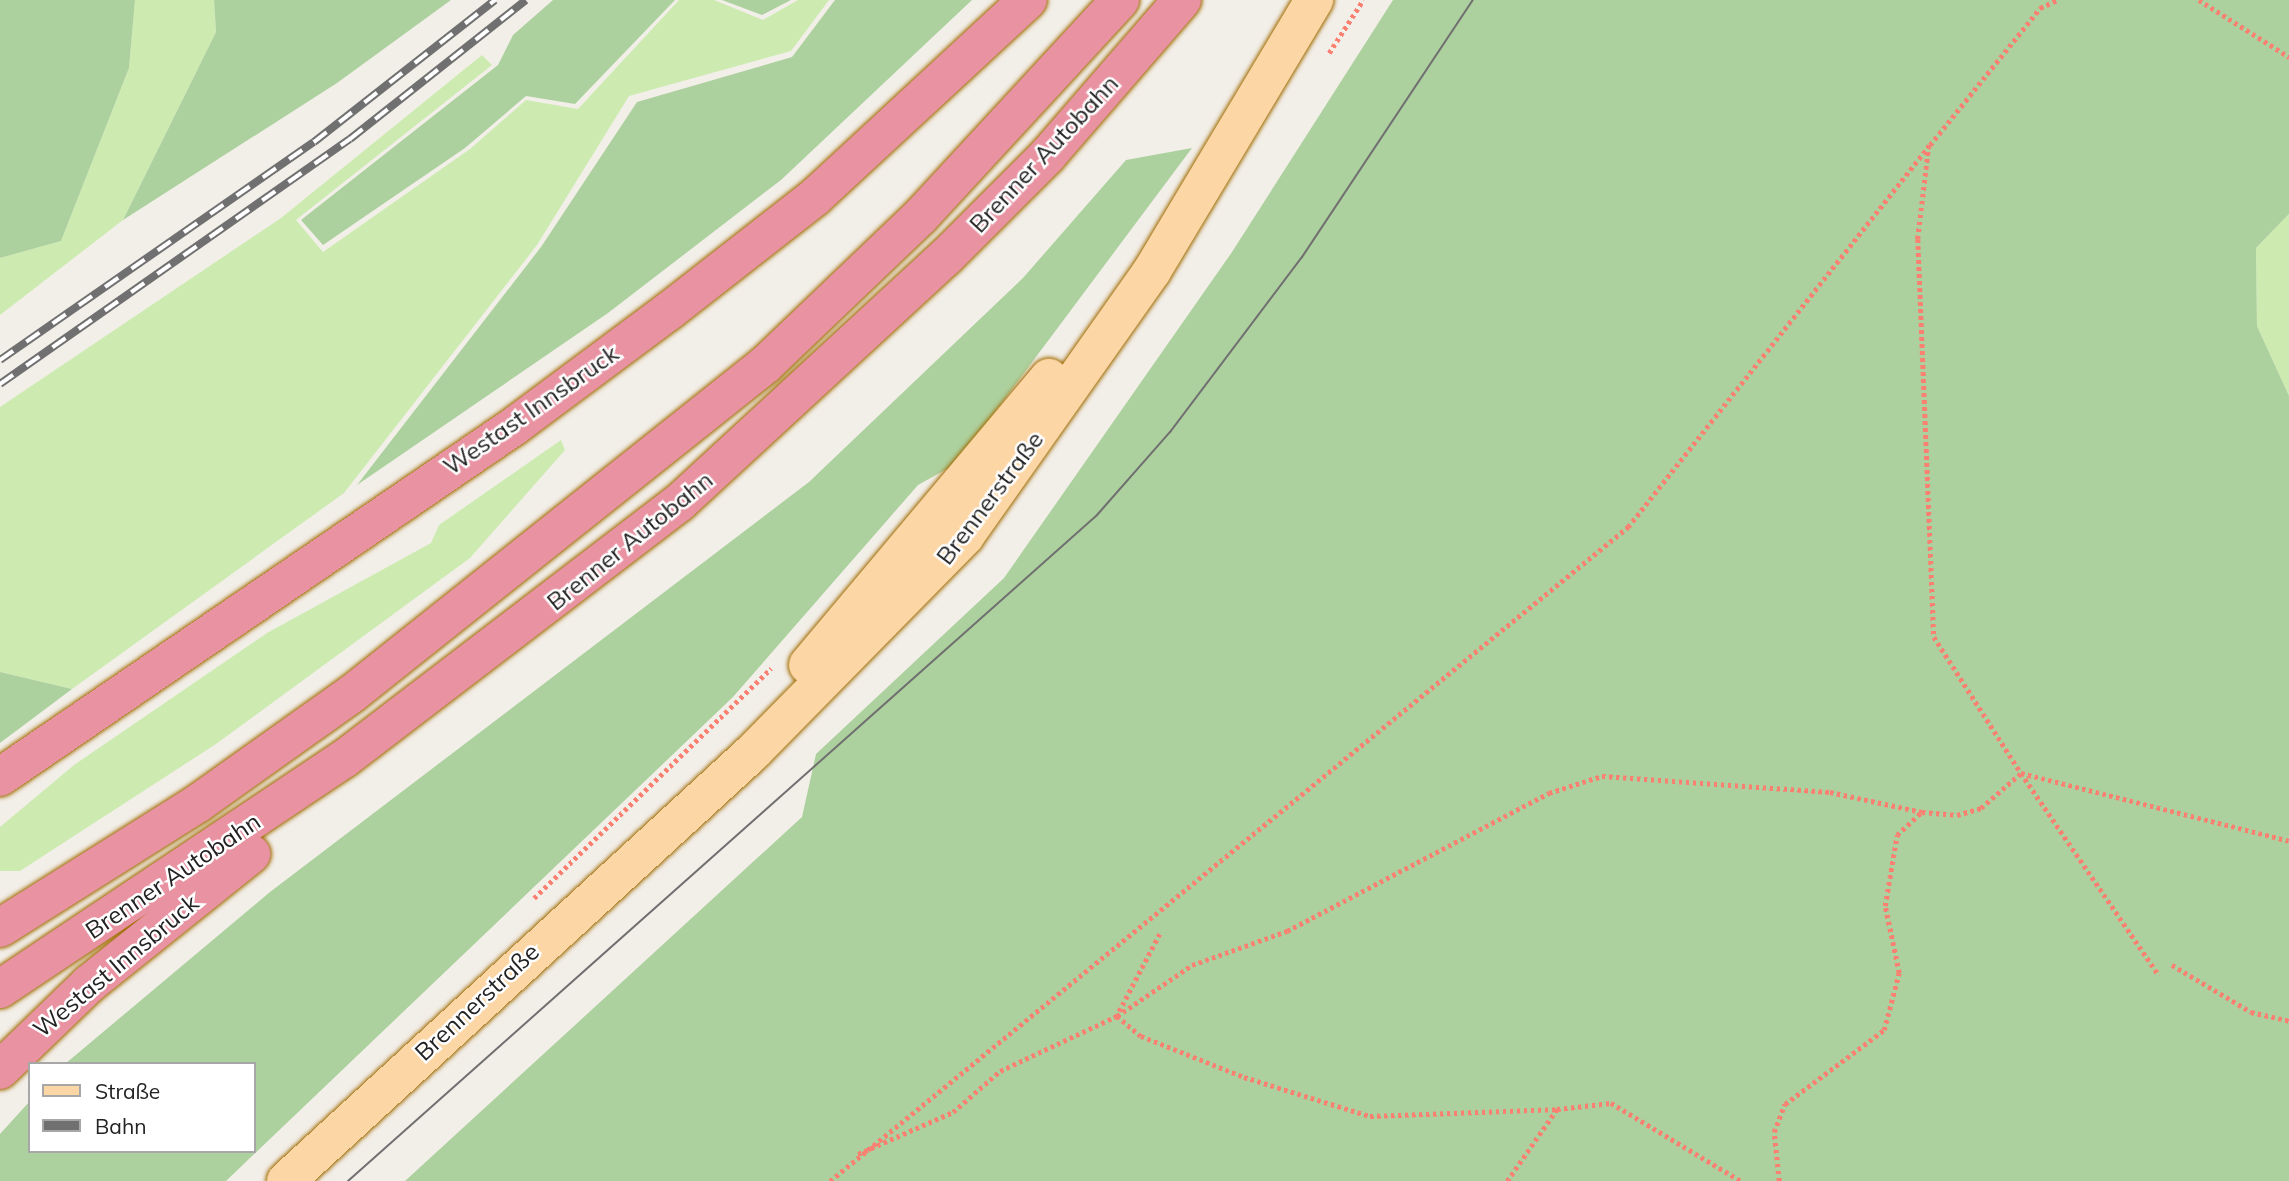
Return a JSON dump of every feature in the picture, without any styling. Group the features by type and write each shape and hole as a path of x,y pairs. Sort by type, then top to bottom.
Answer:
{"highway":[{"name":"Westast Innsbruck","path":"0,777 516,425 669,311 815,197 1028,0"},
{"name":"Brenner Autobahn","path":"0,928 197,804 352,693 766,364 982,153 1120,0"},
{"name":"Brenner Autobahn","path":"0,989 192,866 493,649 784,412 1047,156 1182,0"},
{"name":"Westast Innsbruck","path":"0,1070 89,984 493,649"}],"main road":[{"name":"Brennerstraße","path":"286,1181 668,824 1033,400 1242,115 1314,0"}],"path":[{"path":"830,1181 851,1157 1628,527 2040,8 2057,0"},
{"path":"2199,0 2289,57"},
{"path":"1930,145 1918,239 1934,637 2021,773 2159,975"},
{"path":"530,903 776,662"},
{"path":"851,1157 953,1112 1000,1071 1117,1016 1192,965 1287,931 1549,793 1602,776 1830,792 1922,811 1957,815 1980,808 2021,773"},
{"path":"2021,773 2289,841"},
{"path":"1779,1181 1774,1132 1785,1104 1884,1030 1899,973 1885,906 1897,835 1922,811"},
{"path":"1117,1016 1160,934"},
{"path":"2172,965 2251,1012 2289,1021"},
{"path":"1117,1016 1141,1035 1244,1077 1370,1116 1557,1109 1611,1103 1741,1181"},
{"path":"1507,1181 1557,1109"}],"green space":[{"path":"0,0 135,0 129,68 61,241 0,258"},
{"path":"135,0 214,0 216,32 123,220 0,315 0,258 61,241 129,68"},
{"path":"214,0 451,0 337,83 123,220 216,32"},
{"path":"553,0 675,0 575,104 526,96 465,148 323,245 301,220 498,65 513,35"},
{"path":"679,0 714,0 763,20 798,0 829,0 791,51 629,96 537,245 344,493 72,689 0,672 0,407 281,218 482,55 492,65 296,220 323,252 470,149 526,100 578,109"},
{"path":"722,0 791,0 762,15"},
{"path":"835,0 972,0 781,180 608,313 357,485 541,247 637,102 792,57"},
{"path":"1393,0 2289,0 2289,214 2256,248 2257,326 2289,396 2289,1181 405,1181 802,817 816,754 1004,578 1232,252"},
{"path":"1192,148 956,464 918,485 733,697 256,1152 256,1062 67,1062 270,892 809,482 1023,278 1126,160"},
{"path":"2289,214 2289,396 2257,326 2256,248"},
{"path":"561,440 565,450 470,558 216,744 20,871 0,871 0,827 74,765 267,633 431,543 439,525"},
{"path":"0,672 72,689 0,743"},
{"path":"28,1103 28,1153 255,1153 226,1181 0,1181 0,1134"}],"tram line":[{"path":"348,1181 1097,515 1170,432 1302,257 1473,0"}],"railway":[{"path":"0,360 314,142 495,0"},
{"path":"0,384 350,139 526,0"}]}
